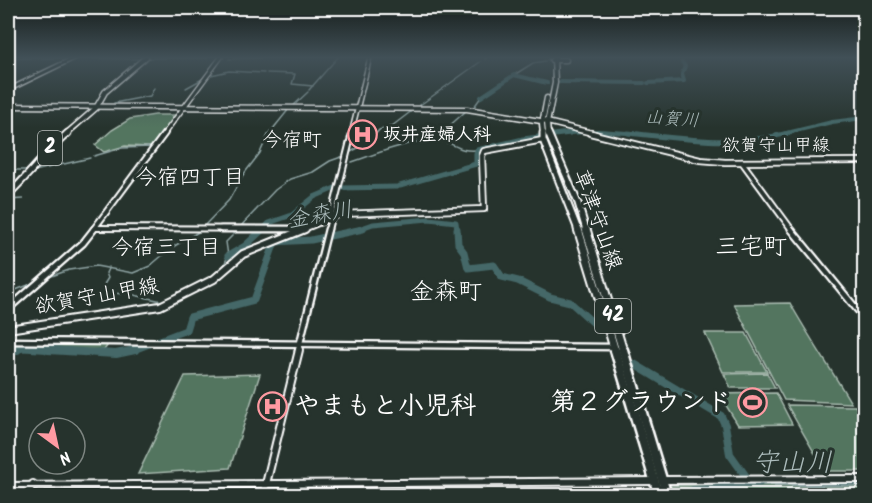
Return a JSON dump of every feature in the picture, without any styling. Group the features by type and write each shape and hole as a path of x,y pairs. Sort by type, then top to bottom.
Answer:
{"main road":[{"name":"2","path":"8,195 31,173 51,147 98,106 107,89 119,80"},
{"name":"草津守山線","path":"555,80 543,140 576,222 613,347 658,481 667,495"},
{"name":"欲賀守山甲線","path":"8,106 462,107 545,122 706,161 864,161"},
{"name":"草津守山線","path":"545,122 549,144 578,203 622,347 658,481 659,495"},
{"name":"欲賀守山甲線","path":"8,329 160,306 214,279 243,254 331,216 360,212 484,209 482,156 484,151 543,140"}],"street":[{"path":"8,90 28,80"},
{"path":"8,309 47,277 95,228 204,80"},
{"path":"264,495 364,80"},
{"path":"742,162 784,220 864,318"},
{"path":"95,228 299,229"},
{"path":"8,341 622,347"},
{"path":"8,486 33,484 658,481 752,478 864,479"},
{"path":"26,495 33,484"}],"green space":[{"path":"155,115 176,115 152,147 125,146 104,152 95,145 112,130 130,119"},
{"path":"790,303 851,403 784,400 734,304"},
{"path":"705,333 746,333 767,372 723,372"},
{"path":"8,343 108,345 104,350 8,347"},
{"path":"767,373 775,388 731,388 724,374"},
{"path":"260,374 230,468 138,474 185,376"},
{"name":"第２グラウンド","path":"776,393 792,424 738,425 719,394"},
{"path":"787,405 855,406 864,422 864,471 825,471"},
{"path":"864,481 864,495 673,495 670,486"}],"water":[{"path":"751,481 864,481 864,486 754,485"}],"waterway":[{"path":"186,88 200,80"},
{"path":"293,80 292,84 313,86"},
{"path":"313,86 317,80"},
{"path":"420,105 454,80"},
{"path":"481,97 506,80"},
{"path":"537,80 547,83"},
{"path":"648,83 684,80"},
{"path":"560,82 644,83"},
{"path":"309,90 313,86"},
{"path":"114,103 150,96 154,88"},
{"path":"293,106 308,92"},
{"path":"474,107 481,97"},
{"path":"203,227 229,200 243,175 260,153 268,135 289,109"},
{"path":"349,153 370,141 379,130 392,126 413,110"},
{"path":"426,133 447,128 466,111"},
{"name":"山賀川","path":"783,134 832,122 864,118"},
{"name":"山賀川","path":"570,133 599,131 630,133"},
{"name":"山賀川","path":"477,150 523,139 570,133"},
{"name":"山賀川","path":"556,134 570,133"},
{"name":"山賀川","path":"630,133 641,134"},
{"name":"山賀川","path":"630,133 729,141 789,133"},
{"path":"410,143 422,135"},
{"path":"352,162 398,146 424,141 445,142 463,149 477,150"},
{"path":"94,156 122,148 152,147"},
{"name":"山賀川","path":"400,186 476,164 476,153"},
{"path":"239,228 275,190 290,179 313,172 330,161 344,156"},
{"path":"34,171 90,158"},
{"path":"8,170 28,170"},
{"name":"山賀川","path":"340,188 397,187"},
{"name":"山賀川","path":"263,229 269,223 292,215 314,197 335,188"},
{"path":"8,200 23,199"},
{"name":"金森川","path":"356,230 373,224 429,219 456,222 457,230"},
{"name":"山賀川","path":"228,256 245,246 263,229"},
{"name":"金森川","path":"132,351 186,330 190,317 254,300 275,242 311,240 363,229"},
{"name":"金森川","path":"457,229 458,244 464,252 468,268 494,265 502,277 518,281 550,297 570,302 600,329"},
{"path":"108,268 133,273 150,266 171,248 200,231"},
{"path":"223,267 228,256 226,242 236,232"},
{"path":"46,278 69,270 96,266 108,268"},
{"path":"108,268 106,273 108,278 103,286 105,293 129,294 162,301"},
{"path":"8,293 36,282"},
{"name":"金森川","path":"11,351 23,348 71,351"},
{"name":"金森川","path":"8,352 17,350"},
{"name":"金森川","path":"48,350 116,354 132,351"},
{"name":"金森川","path":"634,364 721,416 725,425 730,454 750,482"},
{"name":"守山川","path":"686,496 693,490 716,489 740,483 759,483"}],"place":[{"name":"坂井産婦人科","path":"362,135"},
{"name":"第２グラウンド","path":"753,403"},
{"name":"やまもと小児科","path":"273,407"}],"district":[{"name":"今宿町","path":"292,141"},
{"name":"今宿四丁目","path":"190,178"},
{"name":"三宅町","path":"751,247"},
{"name":"今宿三丁目","path":"166,248"},
{"name":"金森町","path":"446,292"}]}
